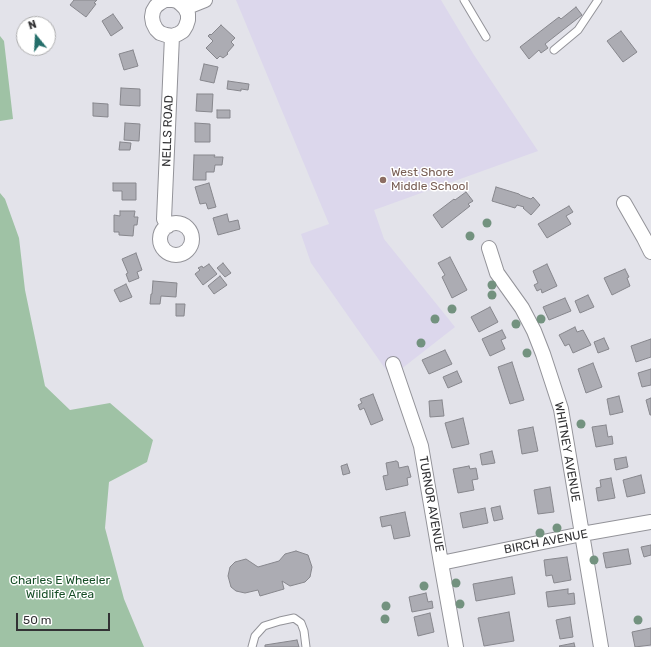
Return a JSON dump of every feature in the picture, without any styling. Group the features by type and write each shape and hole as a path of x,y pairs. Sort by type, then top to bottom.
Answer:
{"street":[{"path":"166,0 171,0 182,4 188,14 186,26 178,34 172,36 160,33 156,29 152,18 152,3 160,3 166,0"},
{"path":"185,8 205,0"},
{"name":"NELLS ROAD","path":"168,226 164,219 172,36"},
{"path":"624,203 651,252"},
{"name":"WHITNEY AVENUE","path":"489,248 497,273 522,308 534,331 561,409 601,647"},
{"name":"TURNOR AVENUE","path":"393,364 421,446 456,647"},
{"name":"BIRCH AVENUE","path":"441,563 582,534 651,522"}],"lane":[{"path":"464,0 486,37"},
{"path":"554,50 578,30 598,0"},
{"path":"252,647 255,636 264,626 294,618 301,623 304,631 306,647"}],"shaded area":[{"name":"West Shore Middle School","path":"236,0 441,0 474,55 538,151 374,210 384,239 455,327 391,377 311,263 301,234 329,224"}],"green space":[{"path":"0,36 4,41 13,119 0,121"},
{"name":"Charles E Wheeler Wildlife Area","path":"0,193 5,199 19,238 25,290 45,386 70,410 110,403 153,440 147,462 109,482 105,528 124,599 144,647 0,647"}],"building":[{"path":"74,0 97,0 94,3 96,4 86,17 70,5"},
{"path":"576,7 582,15 545,44 548,48 541,53 539,50 529,59 520,47 559,17 561,19"},
{"path":"113,14 123,28 111,36 102,21"},
{"path":"221,25 235,38 231,42 234,45 227,53 228,54 223,58 220,56 217,59 206,48 213,41 208,36"},
{"path":"621,31 637,52 623,62 607,41"},
{"path":"133,50 138,66 124,70 119,54"},
{"path":"204,64 218,67 214,83 200,80"},
{"path":"228,81 249,84 248,90 241,89 241,91 227,89"},
{"path":"121,88 140,89 140,106 120,105"},
{"path":"197,94 213,94 212,112 196,111"},
{"path":"93,103 108,104 108,117 93,116"},
{"path":"217,110 230,110 230,118 217,118"},
{"path":"125,123 140,124 139,141 124,140"},
{"path":"195,123 210,124 210,142 195,142"},
{"path":"120,142 131,143 130,150 119,150"},
{"path":"194,155 215,155 214,157 223,157 222,165 215,165 214,172 206,172 206,180 193,180"},
{"path":"113,183 136,183 136,200 122,200 122,191 113,191"},
{"path":"209,183 216,207 208,209 206,203 200,204 195,187"},
{"path":"496,187 531,199 533,197 540,205 531,215 523,208 524,207 517,205 515,208 492,201"},
{"path":"466,192 473,201 468,204 470,206 442,228 433,215"},
{"path":"569,206 573,212 566,216 571,224 547,238 538,224"},
{"path":"120,211 135,211 134,217 138,217 137,225 134,225 133,236 119,235 119,232 114,232 114,215 120,216"},
{"path":"227,214 229,222 238,220 240,229 218,235 213,218"},
{"path":"136,253 142,270 137,272 139,278 129,282 126,274 128,273 122,259"},
{"path":"450,257 467,290 452,298 442,277 445,275 438,263"},
{"path":"223,263 231,273 225,277 217,268"},
{"path":"209,264 217,274 203,285 195,274 200,270 198,268 202,266 203,268"},
{"path":"547,264 557,286 542,293 541,289 537,291 534,285 538,283 533,271"},
{"path":"625,269 629,277 627,278 630,286 612,295 604,278"},
{"path":"220,276 227,285 214,294 208,286"},
{"path":"153,281 177,283 176,297 161,296 160,304 150,304"},
{"path":"126,284 132,297 120,302 114,290"},
{"path":"588,295 594,307 580,313 575,301"},
{"path":"565,298 571,311 549,320 543,307"},
{"path":"176,304 185,304 184,316 176,316"},
{"path":"490,307 498,322 479,332 471,317"},
{"path":"575,327 577,332 583,330 591,345 573,353 569,344 565,346 559,335"},
{"path":"502,330 506,338 501,340 505,349 490,356 482,339"},
{"path":"604,338 609,349 598,353 594,342"},
{"path":"651,339 651,357 636,362 631,346"},
{"path":"445,350 452,364 429,374 422,360"},
{"path":"512,362 524,400 510,404 498,367"},
{"path":"593,363 602,387 586,393 578,369"},
{"path":"651,369 651,385 642,387 638,373"},
{"path":"457,371 462,382 448,388 443,377"},
{"path":"373,394 383,420 371,425 364,408 360,410 358,405 362,403 360,399"},
{"path":"619,396 623,412 610,415 607,399"},
{"path":"651,398 651,415 650,415 646,400"},
{"path":"442,400 444,416 430,417 429,401"},
{"path":"463,418 469,444 452,448 445,423"},
{"path":"606,425 608,437 612,436 613,444 596,447 592,427"},
{"path":"533,427 538,451 522,454 518,430"},
{"path":"492,451 495,463 482,465 480,454"},
{"path":"626,457 628,467 616,470 614,459"},
{"path":"398,462 399,468 408,466 411,477 407,478 408,485 386,490 383,476 388,475 386,463"},
{"path":"347,464 350,473 343,475 341,466"},
{"path":"469,466 470,469 476,468 478,479 472,480 474,490 458,493 453,469"},
{"path":"641,475 645,493 627,497 623,480"},
{"path":"611,478 615,498 598,501 596,488 601,487 600,480"},
{"path":"550,487 554,512 538,514 534,490"},
{"path":"500,506 503,519 494,521 491,508"},
{"path":"485,508 488,523 463,528 460,513"},
{"path":"405,512 410,536 394,539 391,525 382,527 380,517"},
{"path":"651,545 651,555 644,557 641,547"},
{"path":"628,549 631,564 606,568 603,553"},
{"path":"296,551 308,555 312,567 310,577 305,582 290,586 282,581 284,589 260,596 258,590 245,593 236,591 231,587 228,576 230,567 235,562 246,559 258,567 279,561 285,554"},
{"path":"567,557 571,580 554,583 552,575 546,576 544,560"},
{"path":"512,577 515,594 476,601 473,584"},
{"path":"568,589 568,594 574,593 575,604 548,607 546,592"},
{"path":"426,593 428,602 432,601 433,608 412,612 409,597"},
{"path":"509,612 514,641 484,646 478,618"},
{"path":"430,613 434,632 418,636 414,617"},
{"path":"570,617 573,637 560,639 556,620"},
{"path":"651,628 651,645 635,647 632,632"},
{"path":"297,640 299,647 265,647 265,645"},
{"path":"574,643 575,647 559,646"}],"place":[{"name":"West Shore Middle School","path":"383,180"}]}
